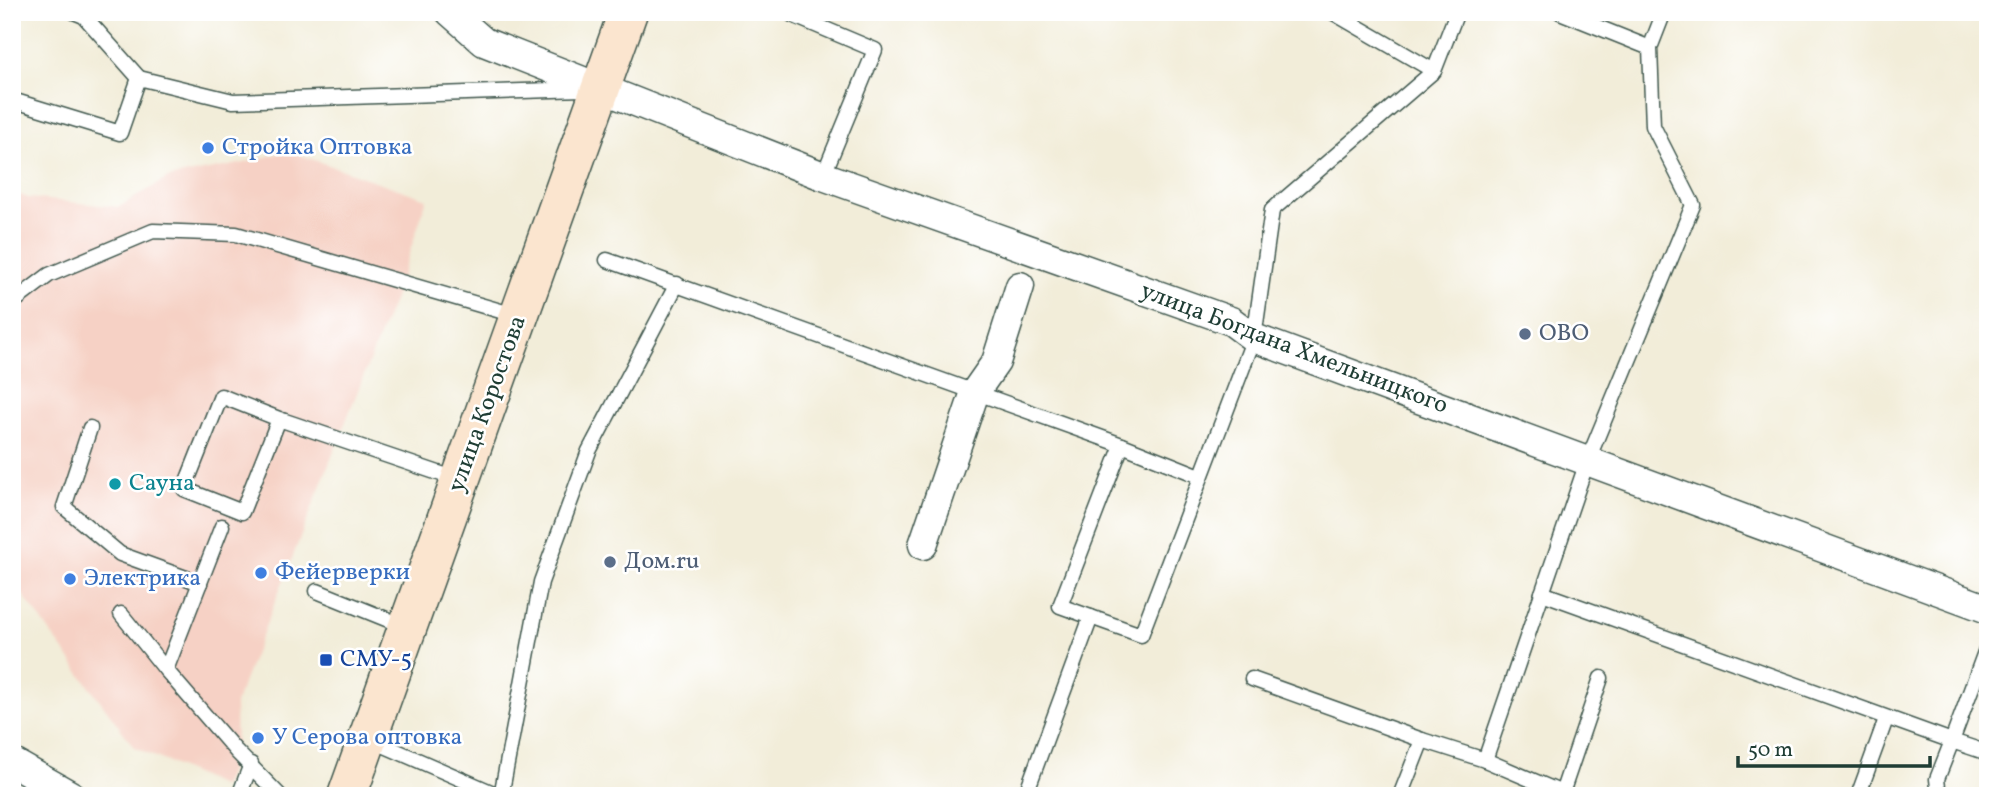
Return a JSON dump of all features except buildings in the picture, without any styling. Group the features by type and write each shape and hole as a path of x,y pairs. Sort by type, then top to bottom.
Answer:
{"main road":[{"name":"улица Коростова","path":"347,796 628,12"}],"street":[{"name":"улица Богдана Хмельницкого","path":"450,12 484,42 822,176 1231,321 1254,338 1988,609"},
{"path":"923,545 975,392 996,362 1020,286"},
{"path":"14,768 47,788 72,796"}],"lane":[{"path":"74,12 84,16 139,78 233,101 601,88"},
{"path":"793,12 792,15 875,50 822,176"},
{"path":"1332,12 1434,71"},
{"path":"1122,445 1060,606 1141,635 1254,338 1272,210 1434,71 1457,12"},
{"path":"1560,12 1650,48"},
{"path":"1485,760 1587,462 1693,205 1653,125 1650,48 1664,12"},
{"path":"12,100 120,134 139,78"},
{"path":"12,303 49,275 153,231 236,234 519,317"},
{"path":"607,260 1122,445 1200,476"},
{"path":"368,739 500,796 541,582 589,451 677,284"},
{"path":"279,419 242,512 184,489 222,396 279,419 461,480"},
{"path":"90,428 64,507 120,554 200,583"},
{"path":"166,670 222,526"},
{"path":"317,591 407,628"},
{"path":"1542,593 1988,754"},
{"path":"121,614 236,751 280,796"},
{"path":"1025,796 1091,617"},
{"path":"1939,796 1937,779 1988,644"},
{"path":"1252,679 1485,760 1566,794 1601,678"},
{"path":"1858,796 1886,719"},
{"path":"1400,796 1422,740"},
{"path":"239,796 251,764"}],"shaded area":[{"path":"288,151 427,199 398,288 235,704 236,751 223,787 134,747 12,580 12,192 28,198 119,207 168,178"}],"place":[{"name":"Стройка Оптовка","path":"208,148"},
{"name":"ОВО","path":"1525,334"},
{"name":"Сауна","path":"115,484"},
{"name":"Дом.ru","path":"610,562"},
{"name":"Фейерверки","path":"261,573"},
{"name":"Электрика","path":"70,579"},
{"name":"СМУ-5","path":"326,660"},
{"name":"У Серова оптовка","path":"258,738"}]}
